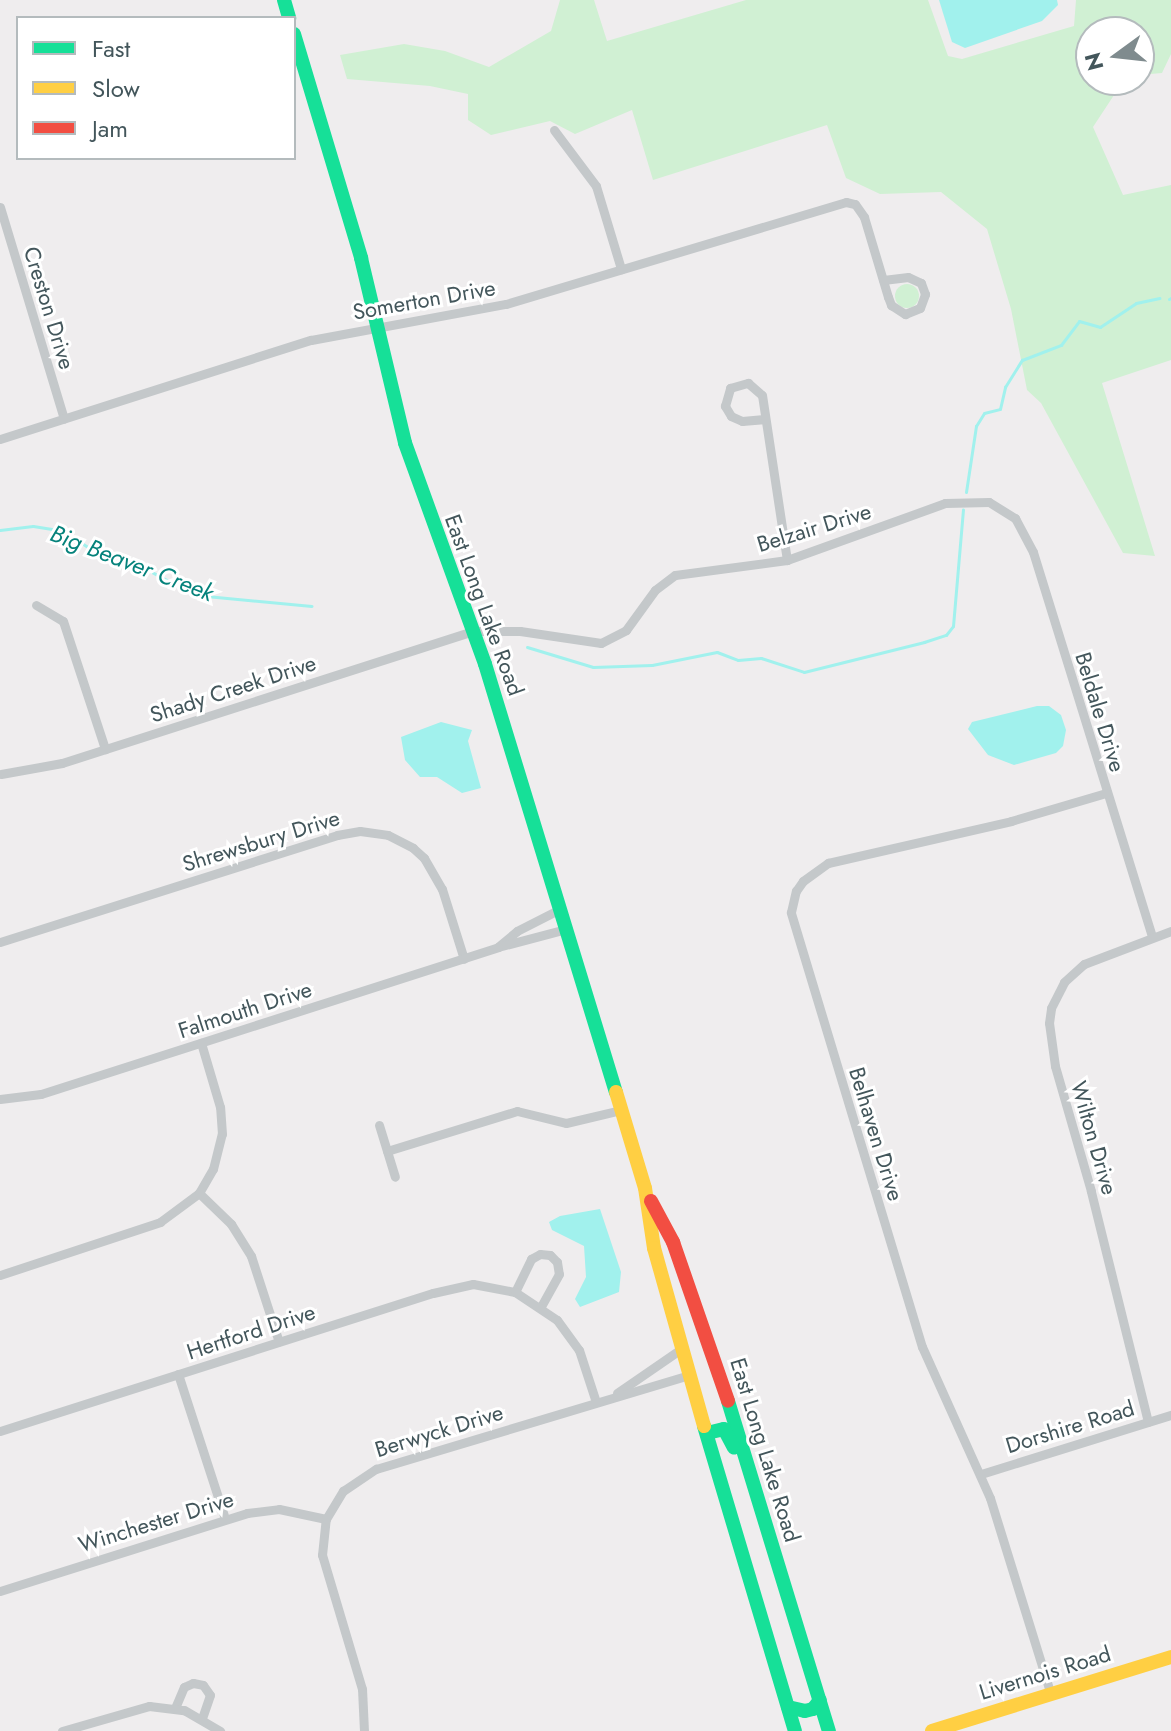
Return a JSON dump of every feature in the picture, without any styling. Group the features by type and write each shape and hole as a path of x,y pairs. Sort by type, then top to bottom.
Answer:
{"main road":[{"name":"East Long Lake Road","path":"296,41 350,219 405,443 474,631 645,1188 654,1248 681,1349 795,1731"},
{"name":"East Long Lake Road","path":"645,1188 673,1242 722,1380 829,1731"},
{"path":"670,1306 676,1301 686,1303 710,1371 716,1380 722,1380"},
{"path":"707,1433 719,1428 729,1433 784,1609 798,1629"},
{"name":"Livernois Road","path":"932,1731 1171,1657"},
{"path":"788,1707 805,1711 813,1709 820,1700"}],"street":[{"path":"554,130 592,178 621,269"},
{"name":"Somerton Drive","path":"0,439 311,340 492,307 838,203 855,204 864,217 883,280"},
{"name":"Creston Drive","path":"0,207 64,419"},
{"path":"915,279 924,289 925,301 915,312 901,313 891,305 883,280 915,279"},
{"path":"765,419 742,421 731,416 725,406 730,388 741,382 754,385 762,395 787,560"},
{"name":"Belzair Drive","path":"474,631 507,630 601,643 620,635 655,590 675,575 787,560 952,501 981,501 1000,506"},
{"name":"Beldale Drive","path":"1000,506 1015,518 1033,552 1152,937"},
{"path":"36,605 63,621 105,749"},
{"name":"Shady Creek Drive","path":"1,774 48,767 474,631"},
{"name":"Belhaven Drive","path":"1051,1695 981,1474 922,1347 796,937 792,901 803,881 828,863 1011,821 1106,793"},
{"name":"Shrewsbury Drive","path":"0,942 337,835 360,831 388,835 407,843 424,858 442,889 464,959"},
{"name":"Falmouth Drive","path":"498,947 517,931 560,909"},
{"name":"Falmouth Drive","path":"0,1099 41,1094 498,947 566,929"},
{"name":"Wilton Drive","path":"1148,1422 1049,1036 1051,1008 1071,974 1096,958 1171,931"},
{"path":"0,1275 160,1222 199,1193 213,1169 222,1134 220,1107 201,1043"},
{"path":"387,1151 517,1111 566,1123 621,1110"},
{"path":"379,1125 395,1177"},
{"path":"199,1193 231,1224 251,1256 279,1342"},
{"path":"515,1292 531,1259 540,1254 550,1255 557,1262 559,1274 541,1306"},
{"name":"Hertford Drive","path":"0,1431 451,1288 482,1284 515,1292 541,1306 573,1340 596,1402"},
{"name":"Berwyck Drive","path":"608,1398 681,1349"},
{"path":"178,1374 225,1519"},
{"name":"Berwyck Drive","path":"326,1519 343,1491 376,1469 689,1375"},
{"name":"Dorshire Road","path":"981,1474 1171,1415"},
{"name":"Winchester Drive","path":"0,1591 257,1511 279,1509 326,1519"},
{"path":"326,1519 322,1555 362,1689 364,1731"},
{"path":"175,1708 184,1687 193,1683 203,1685 210,1695 202,1718"},
{"path":"62,1731 131,1709 175,1708 202,1718 220,1731"}],"green space":[{"path":"560,0 594,0 607,41 746,0 928,0 948,56 962,59 1074,26 1076,0 1171,0 1171,54 1162,73 1155,74 1155,16 1075,16 1075,96 1113,96 1093,127 1123,195 1171,185 1171,360 1102,383 1155,556 1123,553 1041,403 1027,390 1011,309 987,229 941,192 880,194 846,178 827,125 653,180 632,110 575,134 550,121 491,135 468,120 468,94 430,86 347,79 340,55 404,44 445,51 489,67 551,31"},
{"path":"907,284 916,287 919,296 916,305 907,308 898,305 895,296 898,287"}],"water":[{"path":"939,0 1057,0 1058,5 1042,21 965,48 952,42"},
{"path":"1037,706 1049,706 1061,715 1066,730 1063,746 1056,753 1014,765 988,755 968,729 972,722"},
{"path":"441,722 472,730 468,741 481,788 462,793 437,777 420,777 405,760 401,737"},
{"path":"600,1209 621,1272 619,1292 580,1307 575,1299 586,1277 584,1246 552,1230 549,1222 560,1216"}],"waterway":[{"name":"Big Beaver Creek","path":"966,492 976,426 984,413 1000,409 1005,387 1022,360 1061,345 1079,321 1100,327 1136,303 1159,298"},
{"name":"Big Beaver Creek","path":"527,647 593,667 652,665 717,652 738,660 761,658 804,672 924,642 946,635 953,626 963,509"},
{"name":"Big Beaver Creek","path":"0,530 33,526 63,531 92,550 124,557 174,584 206,596 312,606"}],"traffic: fast":[{"path":"284,0 288,16"},
{"path":"296,41 361,258 405,443 485,664 616,1092"},
{"path":"728,1401 829,1731"},
{"path":"704,1426 795,1731"},
{"path":"707,1433 724,1429 734,1448"},
{"path":"788,1707 805,1711 813,1709 820,1700"}],"traffic: slow":[{"path":"616,1092 645,1188 654,1248 704,1426"},
{"path":"932,1731 1171,1657"}],"traffic: jam":[{"path":"651,1201 673,1242 728,1401"}]}
